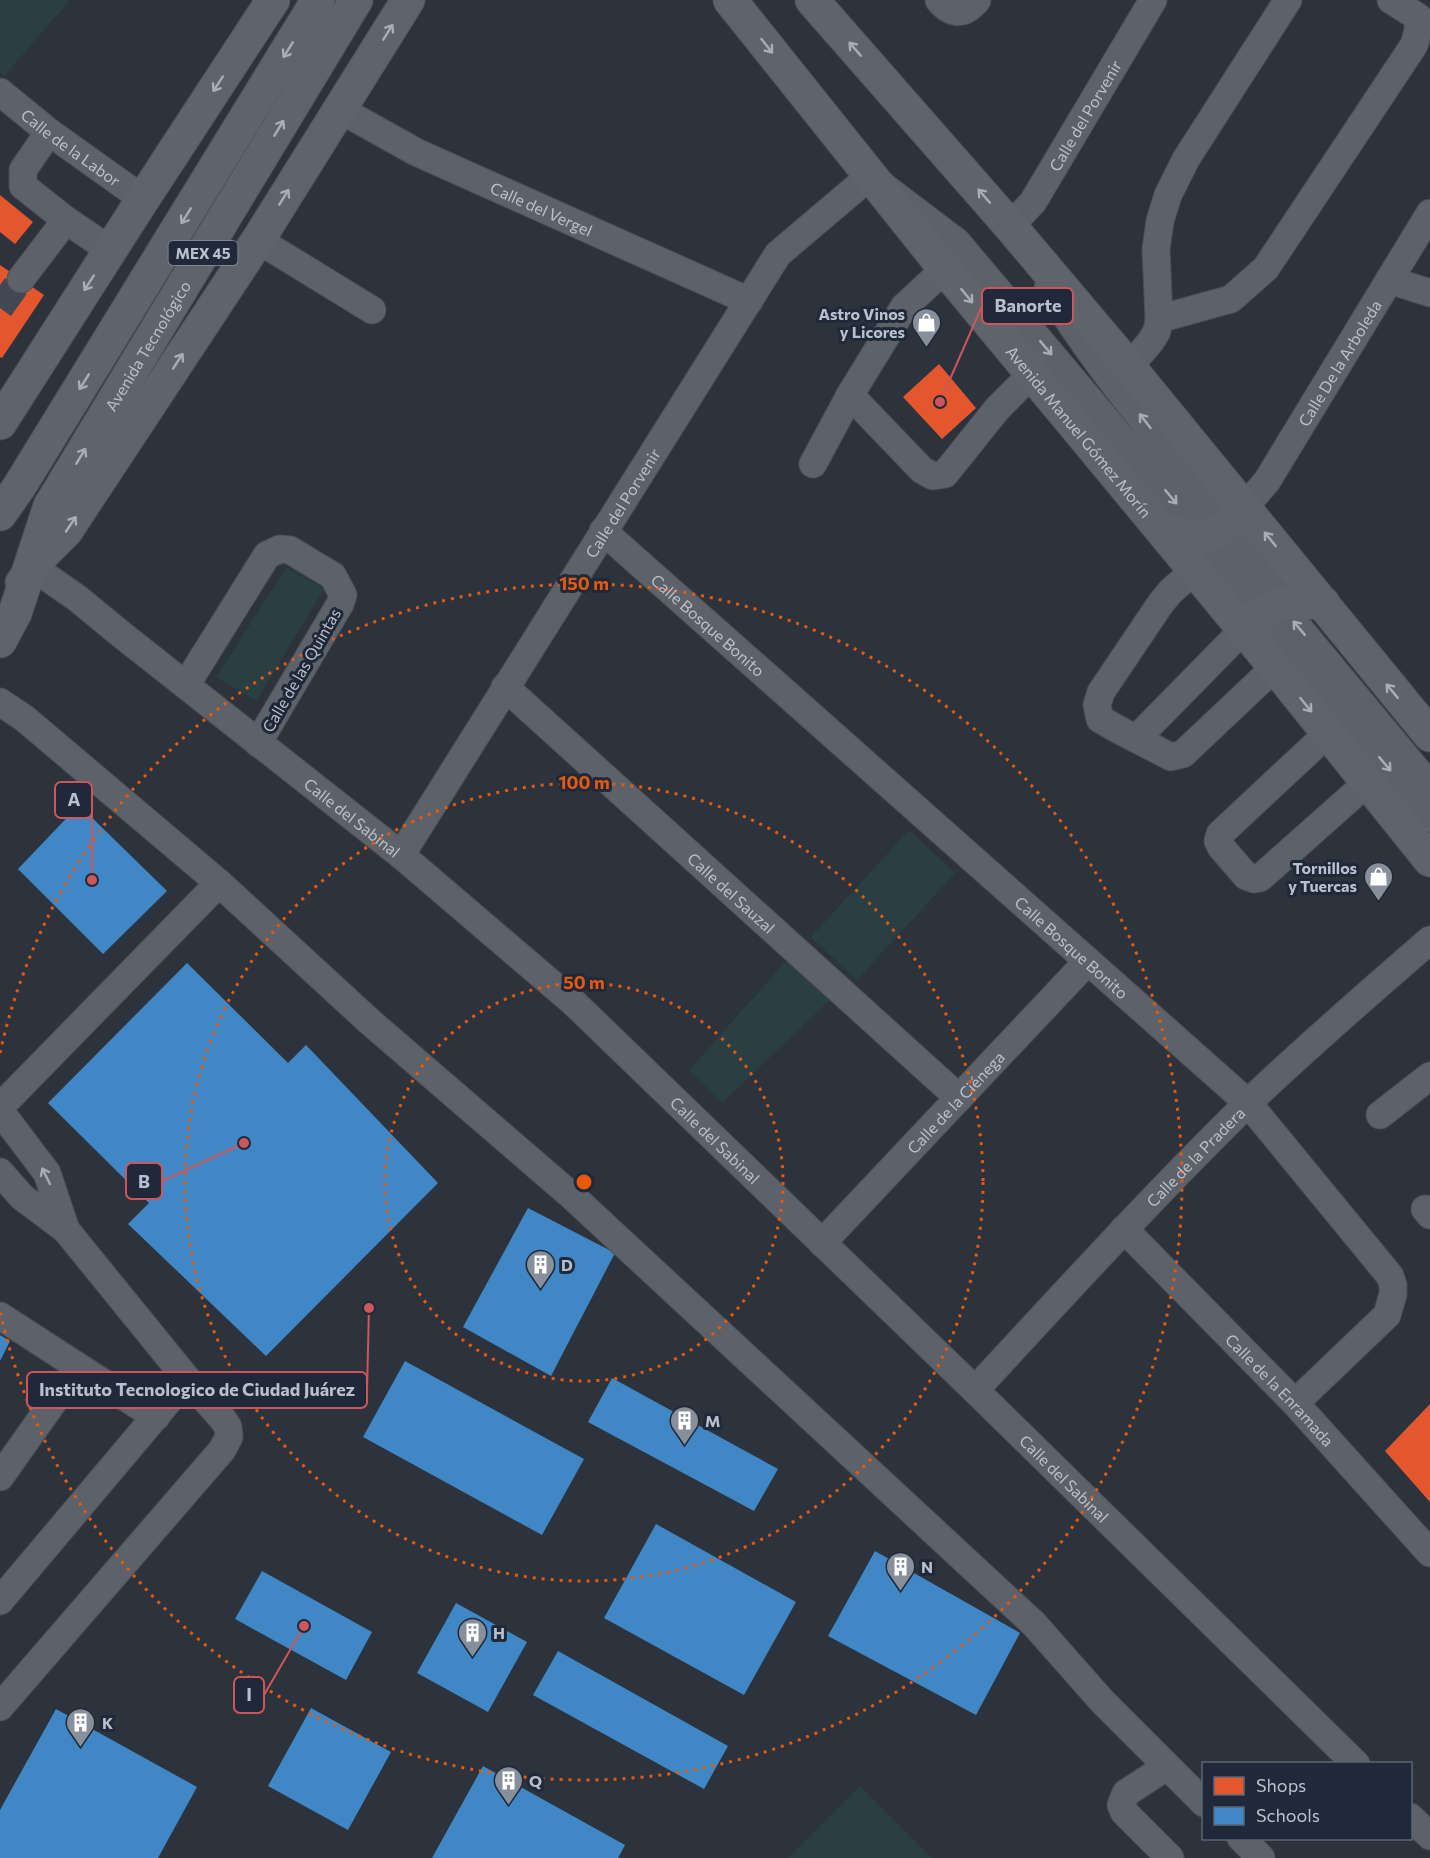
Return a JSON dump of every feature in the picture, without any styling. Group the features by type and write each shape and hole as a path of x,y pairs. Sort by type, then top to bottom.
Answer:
{"main road":[{"path":"0,423 9,388 110,250 273,0"},
{"name":"MEX 45","path":"0,514 19,487 318,0"},
{"name":"Avenida Tecnológico","path":"0,641 15,613 50,506 357,0"},
{"path":"31,566 66,531 258,240 408,0"},
{"name":"Avenida Manuel Gómez Morín","path":"730,0 945,269 1194,571 1261,615 1275,667 1430,860"},
{"path":"812,0 1010,226 1129,367 1225,523 1323,603 1426,722"},
{"path":"1161,529 1196,538 1225,523"},
{"path":"1261,615 1323,603"}],"street":[{"path":"939,0 949,10 963,12 969,10 977,0"},
{"name":"Calle del Porvenir","path":"1010,226 1033,202 1153,0"},
{"path":"1129,367 1152,342 1157,331 1159,319 1156,249 1160,221 1168,195 1186,159 1288,0"},
{"path":"1159,319 1231,299 1266,268 1414,45 1418,31 1418,17 1391,0"},
{"name":"Calle de la Labor","path":"0,92 49,132 143,199"},
{"name":"Calle del Vergel","path":"339,109 416,152 749,301"},
{"path":"49,132 23,170 23,186 66,220 110,250"},
{"path":"870,176 957,242 1225,523"},
{"name":"Calle del Porvenir","path":"401,855 778,254 870,176"},
{"name":"Calle De la Arboleda","path":"1225,523 1267,481 1430,213"},
{"path":"21,279 66,220"},
{"path":"1010,226 1073,329 1225,523 1261,615 1430,818"},
{"path":"258,240 372,310"},
{"path":"813,464 850,395 904,307 945,269"},
{"path":"1389,280 1430,293"},
{"path":"850,395 922,470 933,476 945,474 997,409 1032,374"},
{"path":"0,526 19,487"},
{"name":"Calle Bosque Bonito","path":"603,531 1248,1103 1390,1276 1393,1285 1392,1303 1386,1315 1295,1403"},
{"name":"Calle de las Quintas","path":"186,685 267,555 280,549 290,550 333,576 343,595 340,604 258,743"},
{"path":"0,609 31,566"},
{"name":"Calle del Sabinal","path":"31,566 77,598 401,855 573,1002 975,1390 1354,1762"},
{"path":"1194,571 1161,603 1101,692 1097,705 1100,719 1123,734 1137,738 1171,758 1183,754 1275,667"},
{"path":"1137,738 1261,615 1290,617 1430,786"},
{"name":"Calle del Sauzal","path":"505,687 959,1098"},
{"path":"0,702 24,718 219,883 369,1021 573,1197 1034,1624 1102,1701 1202,1802"},
{"path":"1328,733 1220,834 1218,841 1221,847 1246,876 1254,879 1260,878 1368,783"},
{"path":"66,1230 46,1173 0,1109 219,883"},
{"name":"Calle de la Pradera","path":"975,1390 1124,1228 1248,1103 1314,1041 1430,940"},
{"name":"Calle de la Ciénega","path":"822,1243 1087,962"},
{"path":"1380,1115 1430,1076"},
{"path":"0,1172 22,1197 66,1230 212,1406 228,1427 229,1437 226,1444 5,1689"},
{"name":"Calle de la Enramada","path":"1124,1228 1295,1403 1430,1553"},
{"path":"0,1316 156,1417"},
{"path":"0,1477 78,1367"},
{"path":"0,1600 187,1378"},
{"path":"1166,1767 1126,1793 1121,1805 1124,1812 1170,1858"},
{"path":"1412,1819 1430,1836"},
{"path":"1242,1840 1261,1858"}],"green space":[{"path":"0,0 70,0 4,76 0,73"},
{"path":"287,567 324,589 256,701 216,677"},
{"path":"909,830 955,873 857,980 811,937"},
{"path":"788,959 832,998 722,1103 689,1070"},
{"path":"860,1786 932,1858 788,1858"}],"building: Shops":[{"path":"0,195 33,222 15,244 0,232"},
{"path":"0,265 44,295 2,358 0,357"},
{"path":"939,364 976,408 942,439 903,397"},
{"path":"1430,1404 1430,1502 1385,1451"}],"building: Schools":[{"path":"79,805 167,891 103,954 18,869"},
{"path":"187,963 288,1063 306,1045 438,1183 266,1356 128,1224 149,1203 48,1103"},
{"name":"D","path":"528,1208 615,1253 551,1376 463,1327"},
{"path":"0,1335 10,1341 0,1361"},
{"path":"405,1361 584,1459 542,1535 363,1437"},
{"name":"M","path":"612,1378 778,1469 754,1511 588,1422"},
{"path":"656,1524 796,1602 744,1695 604,1618"},
{"name":"N","path":"875,1551 1020,1633 976,1715 828,1636"},
{"path":"262,1571 372,1632 346,1680 235,1619"},
{"name":"H","path":"456,1603 527,1642 488,1712 417,1673"},
{"path":"558,1651 728,1746 704,1789 533,1695"},
{"path":"311,1708 391,1752 348,1830 268,1786"},
{"name":"K","path":"56,1709 197,1787 158,1858 0,1858 0,1810"},
{"name":"Q","path":"483,1766 625,1845 618,1858 432,1858"}],"tunnel":[{"path":"0,308 21,279"}],"place":[{"name":"Astro Vinos y Licores","path":"926,348"},
{"name":"Banorte","path":"940,402"},
{"name":"A","path":"92,880"},
{"name":"Tornillos y Tuercas","path":"1378,902"},
{"name":"B","path":"244,1143"},
{"name":"D","path":"540,1290"},
{"name":"Instituto Tecnologico de Ciudad Juárez","path":"369,1308"},
{"name":"M","path":"684,1446"},
{"name":"N","path":"900,1592"},
{"name":"I","path":"304,1626"},
{"name":"H","path":"472,1658"},
{"name":"K","path":"81,1748"},
{"name":"Q","path":"508,1806"}]}
